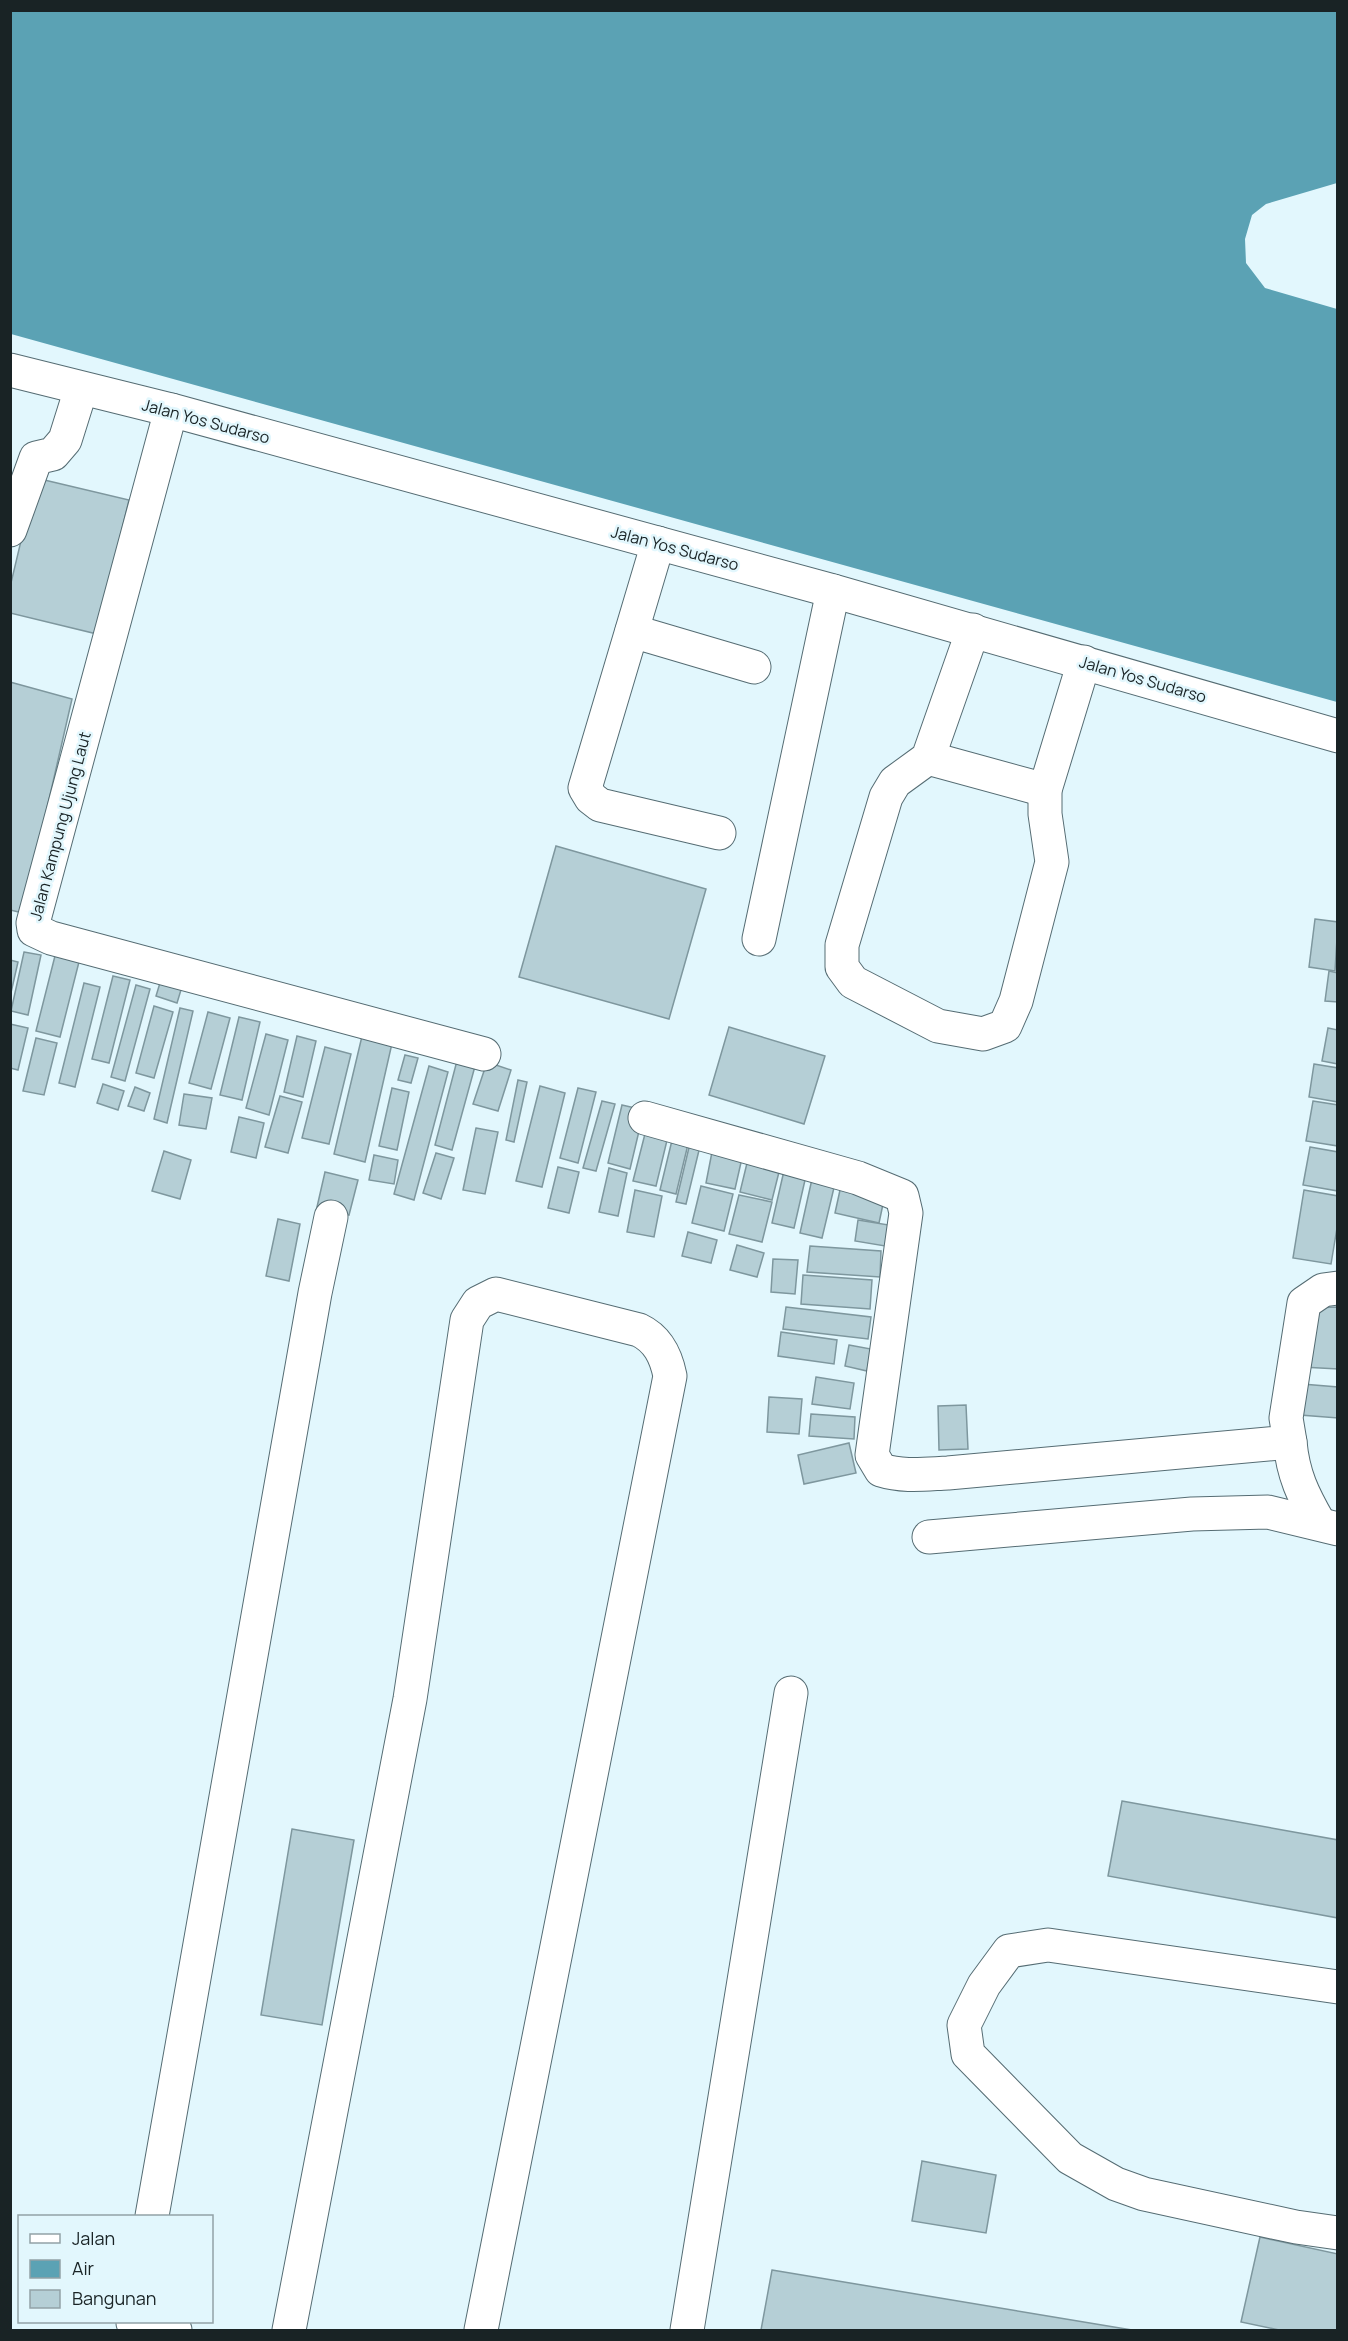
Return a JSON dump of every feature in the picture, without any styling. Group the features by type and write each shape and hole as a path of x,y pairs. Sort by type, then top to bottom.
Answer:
{"street":[{"name":"Jalan Yos Sudarso","path":"10,370 171,411 658,543 973,630 1338,736"},
{"path":"10,530 23,454 53,454 65,440 81,389"},
{"name":"Jalan Kampung Ujung Laut","path":"171,411 33,923 34,930 63,941 484,1054"},
{"path":"658,543 585,788 591,798 600,805 719,833"},
{"path":"759,939 832,591"},
{"path":"973,630 928,758 895,782 886,797 842,945 842,967 853,982 938,1026 982,1034 1005,1026 1016,1001 1053,862 1045,790 1084,662"},
{"path":"632,631 754,667"},
{"path":"928,758 1045,790"},
{"path":"645,1118 858,1178 902,1196 906,1213 872,1455 881,1470 903,1476 948,1473 1290,1442"},
{"path":"152,2215 310,1317 331,1217"},
{"path":"1328,1526 1303,1496 1292,1467 1286,1418 1304,1303 1323,1290 1338,1288"},
{"path":"289,2331 410,1699 467,1320 478,1303 496,1294 639,1330 658,1344 665,1356 670,1376 481,2331"},
{"path":"928,1537 1192,1514 1268,1512 1328,1526"},
{"path":"687,2331 792,1694"},
{"path":"1338,1987 1048,1945 1009,1951 984,1985 964,2025 968,2054 1070,2158 1116,2184 1144,2194 1296,2227 1338,2233"},
{"path":"133,2325 175,2331"}],"water":[{"path":"10,11 1337,11 1337,183 1266,204 1252,215 1245,239 1246,263 1265,288 1337,309 1337,702 11,334"}],"building":[{"path":"36,478 129,500 97,634 10,613 10,587"},
{"path":"10,682 72,699 23,913 10,910"},
{"path":"556,846 706,889 669,1019 519,977"},
{"path":"1315,919 1338,922 1335,971 1309,967"},
{"path":"57,948 81,954 60,1037 36,1031"},
{"path":"24,952 41,955 28,1015 11,1011"},
{"path":"10,960 18,962 10,997"},
{"path":"1329,971 1338,973 1338,1002 1325,1001"},
{"path":"163,973 184,980 177,1003 156,996"},
{"path":"113,976 130,980 109,1063 92,1059"},
{"path":"84,983 100,987 75,1087 59,1083"},
{"path":"136,985 150,989 125,1081 111,1077"},
{"path":"154,1006 173,1012 154,1078 136,1073"},
{"path":"180,1008 193,1011 167,1123 154,1119"},
{"path":"208,1012 230,1018 211,1089 189,1083"},
{"path":"239,1017 260,1022 242,1100 220,1095"},
{"path":"10,1024 28,1028 18,1070 10,1068"},
{"path":"729,1027 825,1056 804,1124 709,1095"},
{"path":"1328,1028 1338,1030 1338,1064 1322,1061"},
{"path":"363,1032 393,1039 365,1162 334,1154"},
{"path":"266,1034 288,1040 269,1115 246,1108"},
{"path":"297,1036 316,1041 303,1097 284,1092"},
{"path":"36,1038 57,1043 44,1095 23,1091"},
{"path":"325,1047 351,1054 329,1144 302,1138"},
{"path":"459,1053 477,1059 452,1150 435,1145"},
{"path":"405,1055 418,1058 411,1083 398,1080"},
{"path":"487,1062 511,1070 498,1111 473,1104"},
{"path":"1314,1064 1338,1068 1338,1102 1309,1097"},
{"path":"429,1066 448,1072 414,1200 394,1194"},
{"path":"518,1080 527,1082 514,1142 506,1140"},
{"path":"103,1084 124,1091 118,1110 97,1103"},
{"path":"540,1086 565,1093 542,1187 516,1181"},
{"path":"135,1087 150,1093 144,1111 128,1106"},
{"path":"392,1088 409,1092 397,1150 379,1146"},
{"path":"578,1088 596,1092 578,1163 560,1158"},
{"path":"184,1094 212,1098 206,1129 179,1125"},
{"path":"280,1096 302,1102 288,1153 265,1147"},
{"path":"602,1101 615,1104 596,1171 583,1168"},
{"path":"1313,1101 1338,1105 1338,1146 1306,1141"},
{"path":"622,1105 644,1110 630,1169 608,1163"},
{"path":"239,1117 264,1123 256,1158 231,1152"},
{"path":"647,1126 669,1132 656,1186 633,1181"},
{"path":"476,1128 498,1132 485,1194 463,1190"},
{"path":"674,1132 690,1136 676,1194 660,1190"},
{"path":"691,1139 701,1142 686,1204 676,1202"},
{"path":"1310,1147 1338,1152 1338,1191 1303,1185"},
{"path":"164,1151 191,1160 180,1199 152,1191"},
{"path":"712,1152 742,1158 735,1189 706,1183"},
{"path":"436,1153 454,1158 441,1199 423,1193"},
{"path":"374,1155 398,1160 394,1184 369,1180"},
{"path":"748,1159 780,1168 772,1200 740,1192"},
{"path":"786,1162 808,1167 794,1228 772,1223"},
{"path":"558,1167 579,1172 569,1213 548,1208"},
{"path":"609,1168 627,1173 618,1216 599,1212"},
{"path":"814,1170 837,1175 822,1238 800,1233"},
{"path":"325,1172 358,1180 349,1215 317,1207"},
{"path":"842,1181 886,1190 879,1223 835,1213"},
{"path":"701,1186 733,1194 724,1231 692,1223"},
{"path":"635,1190 662,1196 654,1237 627,1232"},
{"path":"1304,1190 1338,1196 1338,1222 1331,1264 1293,1258"},
{"path":"739,1195 772,1202 762,1242 729,1234"},
{"path":"278,1219 300,1224 289,1281 266,1276"},
{"path":"858,1220 895,1226 891,1247 855,1241"},
{"path":"688,1232 717,1240 711,1263 682,1256"},
{"path":"737,1245 764,1253 757,1277 730,1270"},
{"path":"810,1246 881,1251 880,1277 807,1272"},
{"path":"773,1259 798,1260 795,1294 771,1292"},
{"path":"803,1275 872,1280 870,1309 801,1304"},
{"path":"786,1307 871,1317 868,1339 783,1329"},
{"path":"1338,1307 1338,1369 1302,1367 1307,1308"},
{"path":"781,1332 837,1340 834,1364 778,1356"},
{"path":"849,1345 871,1349 867,1371 845,1366"},
{"path":"816,1377 854,1383 850,1409 812,1404"},
{"path":"1302,1384 1338,1387 1338,1418 1300,1415"},
{"path":"769,1397 802,1399 799,1434 767,1432"},
{"path":"966,1405 968,1449 939,1450 938,1406"},
{"path":"811,1414 855,1417 854,1439 809,1436"},
{"path":"849,1443 856,1473 804,1484 798,1455"},
{"path":"1122,1801 1338,1840 1338,1918 1108,1876"},
{"path":"292,1829 354,1840 322,2025 261,2015"},
{"path":"922,2161 996,2175 986,2233 912,2221"},
{"path":"1260,2237 1338,2254 1338,2330 1279,2330 1241,2322"},
{"path":"772,2270 1132,2330 761,2330"}]}
